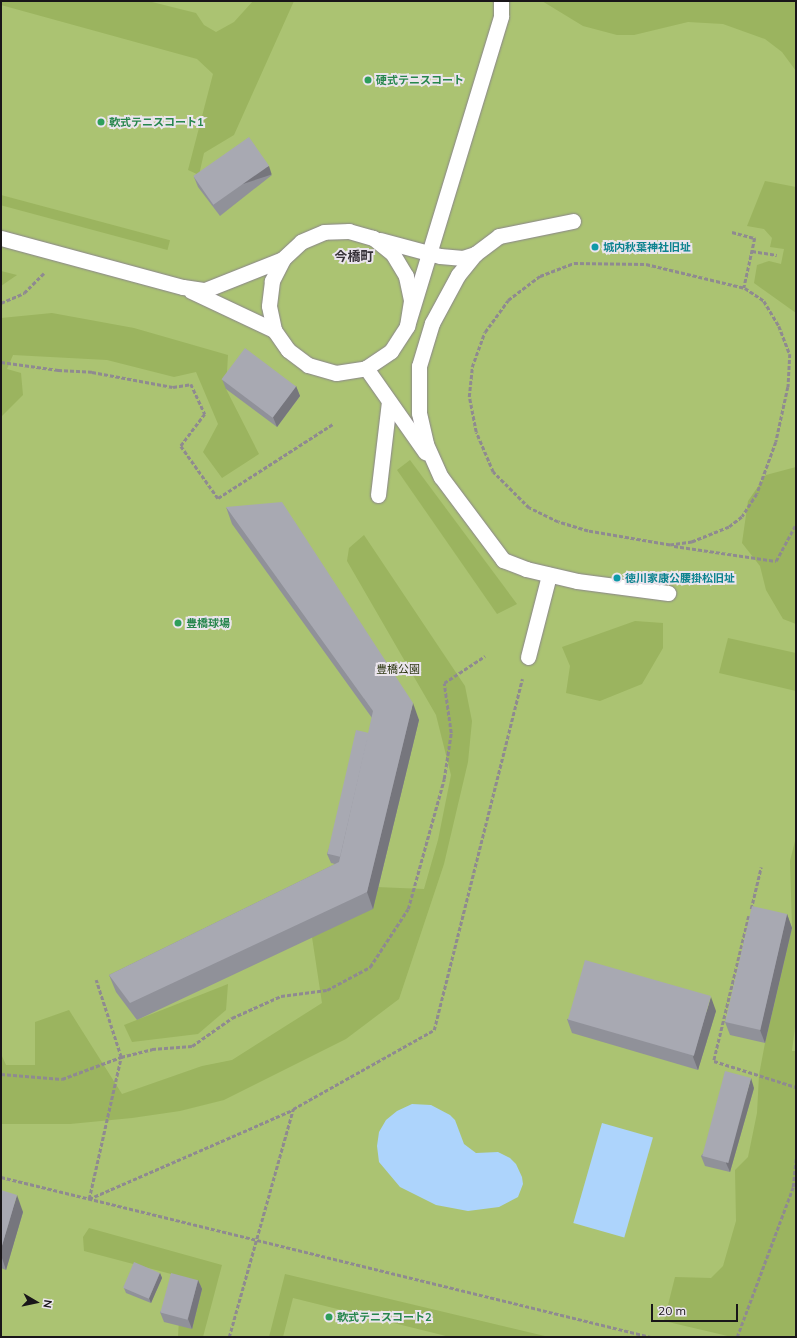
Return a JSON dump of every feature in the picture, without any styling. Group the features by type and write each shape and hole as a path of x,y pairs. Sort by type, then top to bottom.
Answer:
{"lane":[{"path":"475,254 457,258 429,253 349,230 324,232 300,242 283,259 272,282 269,306 274,330 288,350 308,365 336,373 366,368 391,351 406,326 429,253 501,16 501,1"},
{"path":"442,477 426,444 419,413 419,366 432,323 458,275 475,254 486,244 512,231 573,221"},
{"path":"1,238 183,287 205,290 283,259"},
{"path":"373,238 393,254 406,276 410,300 406,326"},
{"path":"183,287 274,330"},
{"path":"366,368 442,477 503,560 549,575 668,593"},
{"path":"378,495 390,402"},
{"path":"528,657 549,575"}],"path":[{"path":"732,232 754,238 744,288"},
{"path":"752,251 777,255"},
{"path":"670,545 692,542 714,535 742,517 757,494 776,442 788,387 790,354 779,326 764,301 744,288 646,264 574,263 540,276 508,300 485,332 472,367 469,397 476,432 493,472 529,508 558,522 588,531 670,545 776,561 796,524"},
{"path":"1,303 24,293 44,273"},
{"path":"1,362 58,370 92,372 173,386 191,384 206,414 181,446 218,498 333,424"},
{"path":"1,1074 62,1079 121,1057 152,1049 192,1046 232,1018 281,996 327,990 370,967 408,909 440,795 450,733 444,683 485,656"},
{"path":"88,1199 293,1109 434,1030 528,657"},
{"path":"762,867 714,1061 796,1088"},
{"path":"88,1199 121,1057 96,980"},
{"path":"229,1337 293,1109"},
{"path":"737,1337 793,1187 796,1158"},
{"path":"1,1177 651,1337"}],"green space":[{"name":"豊橋公園","path":"1,1 796,1 796,1337 1,1337"},
{"path":"1,1 148,1 196,13 204,25 216,32 234,22 253,1 294,1 234,135 204,153 199,175 188,170 213,74 197,59 1,5"},
{"path":"542,1 796,1 796,71 782,52 765,39 723,24 688,22 634,35 617,35 583,26"},
{"path":"765,181 796,187 796,313 754,283 757,265 769,261 781,264 784,249 770,247 772,238 764,229 747,226"},
{"path":"1,195 170,240 167,250 1,205"},
{"path":"1,271 17,275 1,286"},
{"path":"52,313 134,328 228,355 226,389 259,454 222,478 203,452 218,424 196,372 174,377 107,360 13,355 7,369 21,373 23,395 1,417 1,318"},
{"path":"410,460 517,604 497,614 397,470"},
{"path":"796,467 796,624 783,619 766,590 760,566 742,543 748,501 766,475"},
{"path":"364,535 465,686 472,721 468,762 444,864 399,999 346,1039 224,1100 180,1111 132,1118 70,1124 1,1124 1,1054 6,1065 35,1065 35,1022 69,1010 122,1094 202,1066 232,1060 322,1003 310,924 376,887 424,889 438,840 451,775 436,715 347,561 349,548"},
{"path":"635,621 663,623 663,648 642,684 600,701 566,693 570,666 562,647"},
{"path":"728,638 796,653 796,691 719,673"},
{"path":"796,837 796,1019 792,1051 796,1051 796,1337 732,1337 664,1321 675,1277 711,1278 723,1266 736,1221 735,1170 748,1157 757,1113 759,1075 765,1043 792,928 790,861"},
{"path":"228,984 226,1010 198,1034 132,1042 124,1025"},
{"path":"89,1228 222,1265 203,1337 178,1337 179,1319 190,1279 84,1251 83,1237"},
{"path":"285,1274 549,1337 450,1337 293,1298 283,1337 269,1337"}],"water":[{"path":"412,1104 431,1105 450,1115 455,1120 464,1144 476,1153 498,1152 510,1158 516,1164 522,1177 523,1184 518,1197 499,1207 468,1211 436,1205 400,1187 379,1162 377,1146 379,1132 386,1120 397,1111"},
{"path":"602,1123 653,1138 624,1238 573,1223"}],"building":[{"path":"249,137 269,166 213,205 193,176"},
{"path":"245,348 296,387 273,418 222,379"},
{"path":"282,502 413,703 367,892 130,1003 109,975 339,862 373,711 226,507"},
{"path":"356,730 369,733 340,857 327,854"},
{"path":"752,906 787,914 760,1030 725,1022"},
{"path":"585,960 711,996 694,1056 568,1020"},
{"path":"725,1071 751,1078 728,1163 702,1156"},
{"path":"1,1190 17,1195 1,1249"},
{"path":"134,1262 160,1273 149,1299 123,1288"},
{"path":"171,1273 198,1280 187,1320 160,1313"}],"place":[{"name":"硬式テニスコート","path":"368,80"},
{"name":"軟式テニスコート1","path":"101,122"},
{"name":"城内秋葉神社旧址","path":"595,247"},
{"name":"徳川家康公腰掛松旧址","path":"617,578"},
{"name":"豊橋球場","path":"178,623"},
{"name":"軟式テニスコート2","path":"329,1317"}],"district":[{"name":"今橋町","path":"354,256"}]}
